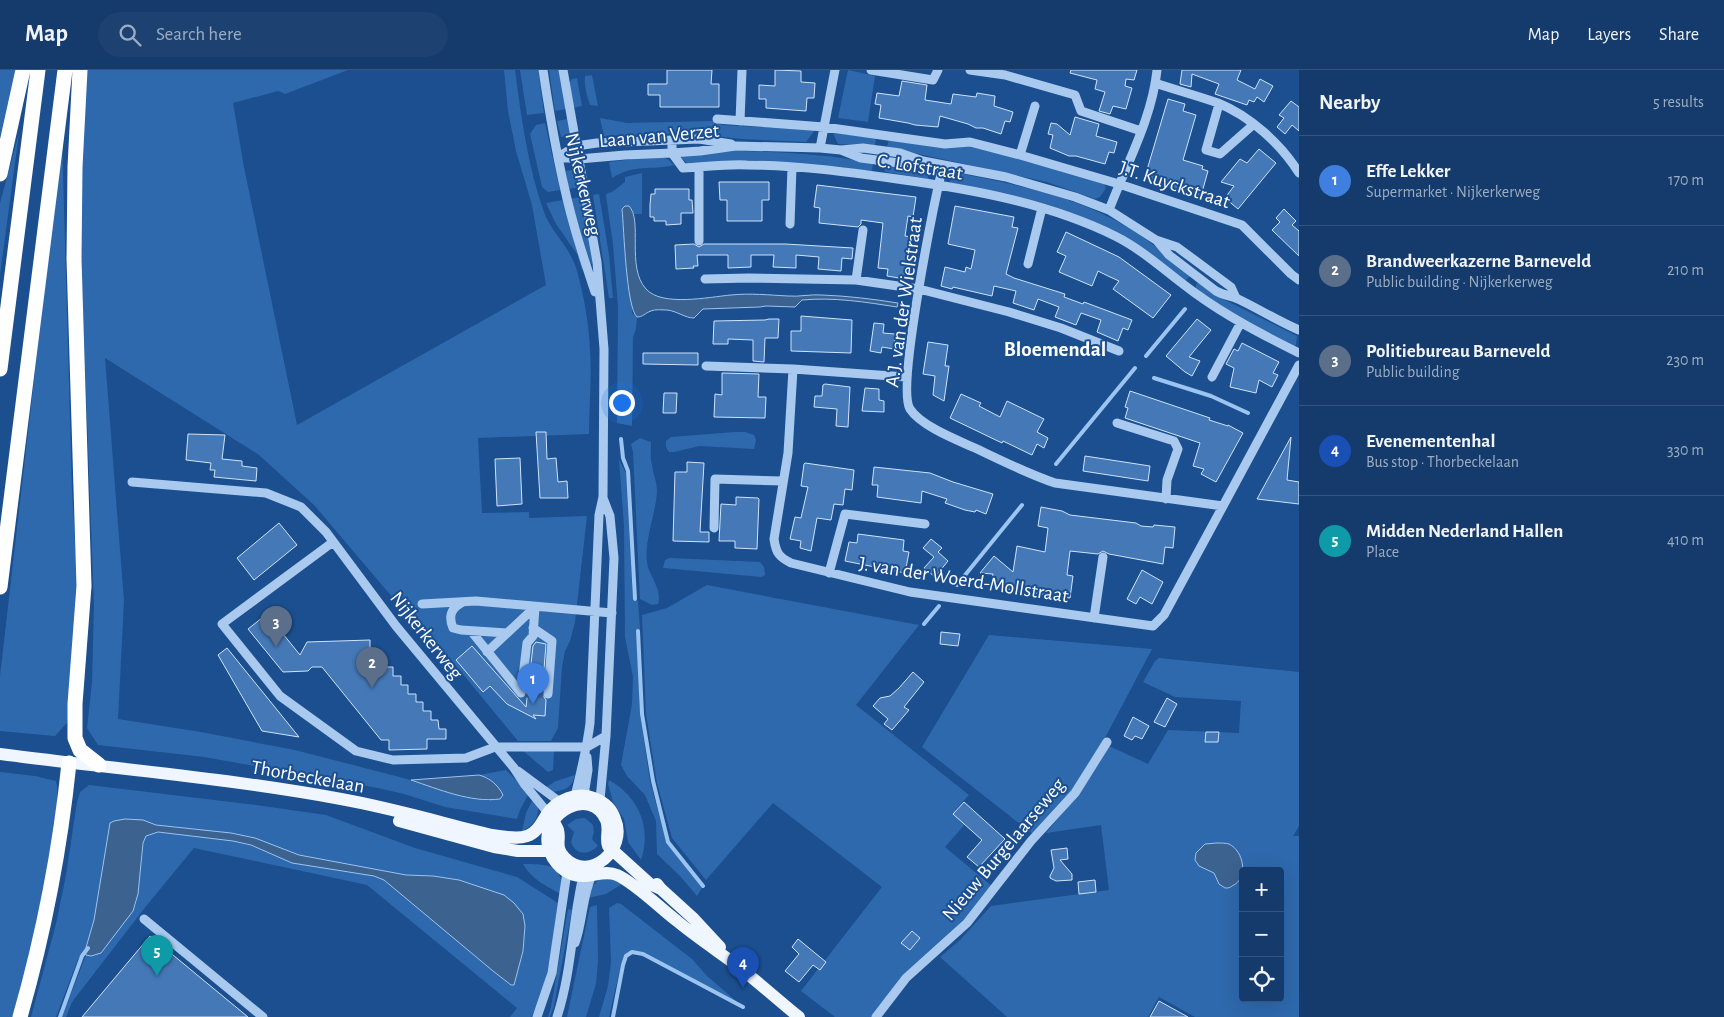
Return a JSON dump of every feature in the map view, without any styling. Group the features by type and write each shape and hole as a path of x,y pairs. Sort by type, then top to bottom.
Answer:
{"highway":[{"path":"0,174 23,70"},
{"path":"0,369 38,70"},
{"path":"0,587 65,70"},
{"path":"80,70 75,167 74,259 84,586 75,704 75,738 80,750 98,765"},
{"path":"20,1017 36,961 54,880 69,763"}],"main road":[{"name":"Thorbeckelaan","path":"6,755 241,783 343,799 492,835 526,836 537,830 550,817"},
{"name":"Thorbeckelaan","path":"69,763 109,773 286,796 340,805 494,847 554,854"},
{"path":"550,817 557,816 580,799"},
{"path":"580,799 601,813 606,820 608,830 606,841 608,846 615,847 648,873 661,889 700,925 736,965"},
{"path":"587,872 601,862 615,847 618,824 610,809 600,800 580,799 560,802 550,817 548,836 554,854 567,872 612,873 630,882 677,922 736,965 800,1017"},
{"path":"554,854 587,872"}],"street":[{"name":"Nijkerkerweg","path":"543,70 558,158 575,230 599,304"},
{"name":"Nijkerkerweg","path":"563,70 597,262 604,349 603,497 599,515 596,612 587,750 588,770 580,799"},
{"path":"740,121 742,70"},
{"path":"820,148 835,70"},
{"path":"872,70 933,80 938,70"},
{"path":"970,70 1017,78 1075,95 1081,111 1141,131"},
{"path":"1109,210 1141,131 1157,70"},
{"path":"1155,83 1219,104 1254,124 1276,144 1299,173"},
{"path":"1219,104 1206,150 1220,154 1254,124"},
{"path":"1020,155 1035,106"},
{"name":"J.T. Kuyckstraat","path":"717,119 824,127 945,144 970,142 1020,155 1119,184 1242,225 1290,274 1299,280"},
{"path":"672,140 672,153"},
{"name":"Laan van Verzet","path":"558,158 576,146 597,143 699,140 736,146 841,150 861,158 899,163 923,161 1006,177 1076,197 1109,210 1156,240 1177,247 1230,287 1236,298 1299,330"},
{"name":"Laan van Verzet","path":"558,158 578,160 700,151 736,146"},
{"name":"C. Lofstraat","path":"672,153 683,168 747,164 792,167 938,184 1042,208 1081,221 1117,237 1152,259 1192,291 1240,324 1299,354"},
{"name":"A.J. van der Wielstraat","path":"943,165 919,289 906,377 906,394 910,409 931,427 1026,472 1055,483 1223,506"},
{"path":"699,167 699,241"},
{"path":"790,224 792,167"},
{"path":"1028,264 1042,208"},
{"path":"856,280 863,230"},
{"path":"705,279 856,280 919,289 1009,312 1061,328 1119,351"},
{"path":"1212,378 1240,324"},
{"path":"1223,506 1299,365"},
{"path":"706,366 794,369 906,377"},
{"name":"J. van der Woerd-Mollstraat","path":"794,369 788,453 774,539 776,551 782,559 791,563 910,592 1153,626 1164,616 1223,506"},
{"path":"1117,423 1174,442 1178,448 1168,480 1166,499"},
{"path":"714,528 715,479 783,481"},
{"name":"Nijkerkerweg","path":"132,482 266,493 301,507 326,532 396,626 495,748 514,768 560,802"},
{"name":"Nijkerkerweg","path":"600,800 606,736 614,558 610,516 603,497"},
{"name":"J. van der Woerd-Mollstraat","path":"829,573 845,514 925,524"},
{"path":"333,542 222,624 280,696 356,751 393,760 466,758 495,748 587,750 606,736"},
{"name":"J. van der Woerd-Mollstraat","path":"1094,618 1103,556"},
{"name":"Nijkerkerweg","path":"422,604 476,601 612,613"},
{"path":"464,602 453,609 450,614 453,628 507,633"},
{"path":"470,631 521,693 527,643 533,636 535,607"},
{"path":"487,652 535,607"},
{"path":"533,628 552,641 548,694"},
{"name":"Nieuw Burgelaarseweg","path":"876,1017 906,978 967,923 1031,841 1075,793 1107,742"},
{"name":"Nijkerkerweg","path":"514,768 524,785 550,817"},
{"path":"537,1017 552,973 567,872"},
{"path":"557,1017 571,953 573,930 587,872"},
{"path":"144,919 263,1017"}],"shaded area":[{"path":"0,70 16,70 0,137"},
{"path":"82,70 348,70 285,94 278,91 233,103 244,167 297,425 546,285 532,205 516,151 508,111 504,70 515,70 529,160 538,195 547,220 574,262 582,290 589,330 591,371 589,434 478,438 482,513 529,512 529,518 587,516 575,622 565,651 562,667 558,728 551,741 518,741 414,615 410,618 314,505 259,455 105,358 124,601 118,719 201,732 295,750 411,780 460,795 489,801 489,778 479,775 506,770 529,793 517,819 445,807 378,788 204,757 98,745 87,728 92,682 94,605 81,260"},
{"path":"520,70 538,70 544,113 527,115"},
{"path":"549,70 560,70 566,109 555,111"},
{"path":"848,70 875,76 868,122 838,118"},
{"path":"592,75 598,106 590,105 586,91 585,76"},
{"path":"577,78 582,106 572,108 568,84 572,79"},
{"path":"600,118 627,123 713,121 722,125 815,130 806,142 742,139 688,133 604,136"},
{"path":"567,119 570,135 561,137 557,121"},
{"path":"545,123 560,190 548,192 542,187 530,134 536,125"},
{"path":"19,133 0,275 0,203"},
{"path":"833,133 876,138 875,146 838,144"},
{"path":"62,137 72,490 78,592 70,708 67,723 55,736 0,731 0,676"},
{"path":"889,139 977,147 1104,184 1106,188 1100,197 1095,199 1047,182 887,147"},
{"path":"735,151 839,157 873,163 872,171 816,164 756,160 688,164 681,158 683,155"},
{"path":"661,156 674,165 628,170 612,178 609,162"},
{"path":"885,165 924,168 929,179 885,172"},
{"path":"577,169 581,187 568,189 566,171"},
{"path":"642,173 642,214 634,214 632,209 632,313 637,317 633,337 632,426 617,423 618,307 613,244 606,196 607,193 612,192 625,182 625,177"},
{"path":"958,173 1026,188 1091,209 1140,235 1190,276 1185,281 1092,221 1049,205 949,182"},
{"path":"599,194 609,255 613,298 609,298 593,195"},
{"path":"582,197 593,263 591,264 570,199"},
{"path":"563,200 584,268 582,270 577,254 556,224 546,203"},
{"path":"625,206 629,206 635,222 637,269 640,280 653,295 686,300 745,294 832,295 898,303 897,307 850,300 814,299 802,300 795,307 766,306 703,309 694,318 671,311 659,310 653,310 637,317 630,299 628,283 622,209"},
{"path":"1198,282 1219,297 1297,336 1296,345 1294,346 1240,318 1196,289"},
{"path":"745,432 754,435 756,440 754,449 699,446 669,452 666,447 666,441 671,437"},
{"path":"640,438 651,442 651,459 657,487 647,549 648,567 659,594 658,604 652,605 640,599 633,452 631,444"},
{"path":"619,460 626,473 633,601 638,601 640,629 637,630 640,714 650,781 666,842 702,888 697,896 657,854 656,821 645,795 627,776 621,765 632,704 633,677 625,637 624,526"},
{"path":"670,558 760,562 764,567 765,575 761,577 663,568 665,560"},
{"path":"707,585 919,625 856,705 969,795 955,810 967,822 945,847 993,887 945,939 900,978 873,1017 835,1017 801,991 882,887 773,803 706,880 672,838 657,783 646,714 642,615 667,608"},
{"path":"989,635 1152,649 1096,755 1080,781 1034,835 922,747"},
{"path":"1159,658 1299,672 1299,826 1293,836 1299,836 1299,1017 1195,1017 1159,997 1148,1017 1007,1017 940,957 960,940 991,906 1109,890 1101,825 1046,833 1079,793 1094,771 1107,745 1148,764 1168,730 1239,733 1241,701 1175,697 1143,682 1155,661","holes":["1209,870 1239,881 1233,886 1225,888 1214,873"]},
{"path":"522,750 554,751 553,770 548,772"},
{"path":"0,772 35,776 56,781 58,800 42,897 13,1017 0,1017"},
{"path":"479,775 487,778 499,788 503,795 500,799 489,800 466,797 411,780"},
{"path":"575,775 570,786 564,789 553,792 546,787 556,781"},
{"path":"609,780 628,795 640,814 645,836 641,860 628,842 624,819 613,802 608,784"},
{"path":"89,785 326,815 415,848 517,877 558,903 546,976 531,1017 510,1017 517,1008 367,885 194,848 72,1002 66,1017 62,1017 86,955 91,956 136,904 143,843 146,836 158,832 233,841 384,880 514,984 523,951 525,926 433,876 406,875 299,855 255,838 231,833 156,825 143,820 94,920 85,951 78,959 56,1017 31,1017 56,924 66,875 77,802 80,792"},
{"path":"533,799 538,807 536,819 529,827 522,831 526,813"},
{"path":"585,818 593,825 592,839 598,846 591,851 583,853 573,847 571,842 574,832 567,825 576,819"},
{"path":"125,819 143,820 156,825 231,833 255,838 299,855 406,875 433,876 459,880 504,895 523,914 525,926 523,951 514,985 511,985 493,971 384,880 374,876 292,863 251,845 233,841 158,832 146,836 143,843 138,894 133,911 101,953 91,956 86,955 85,951 94,920 110,823"},
{"path":"1205,844 1229,844 1238,853 1243,867 1239,867 1239,880 1229,888 1219,884 1214,873 1199,866 1195,860 1196,853"},
{"path":"523,864 540,864 557,871 562,884 561,894 534,878"},
{"path":"600,878 613,878 622,884 606,894 588,898 591,888"},
{"path":"617,903 621,904 692,959 707,976 743,1007 643,952 632,950 625,955 621,964 609,1017 599,1017 608,986 611,962 609,908"},
{"path":"597,905 598,961 596,984 586,1017 567,1017 590,907"},
{"path":"568,909 572,910 554,1006 550,1017 548,1017 551,1007"}],"building":[{"path":"667,70 712,70 711,84 719,84 719,107 660,107 660,95 648,95 648,84 667,84"},
{"path":"775,70 801,71 801,82 815,83 814,98 807,98 806,111 766,108 766,99 759,99 759,85 775,86"},
{"path":"1071,70 1137,70 1134,80 1126,79 1125,86 1132,88 1126,109 1113,106 1110,114 1099,111 1105,92 1095,89 1097,80 1070,73"},
{"path":"1182,70 1241,70 1237,80 1255,89 1260,79 1273,86 1264,102 1257,97 1254,102 1249,100 1247,105 1215,94 1219,84 1192,74 1191,87 1180,84"},
{"path":"902,81 927,85 925,100 951,104 953,94 976,97 977,93 995,96 994,106 1013,112 1010,122 1005,121 1001,134 940,116 938,127 879,118 881,105 875,104 877,93 899,96"},
{"path":"1168,99 1185,104 1183,111 1196,115 1183,160 1203,166 1202,169 1208,171 1201,196 1144,180"},
{"path":"1291,101 1299,107 1299,131 1292,125 1285,134 1277,127 1284,118 1279,115"},
{"path":"1075,117 1099,124 1096,136 1117,142 1114,153 1109,152 1105,164 1076,156 1069,156 1050,148 1053,135 1048,134 1051,123 1057,124 1070,135"},
{"path":"1259,149 1276,163 1238,209 1225,198 1234,186 1221,182 1240,159 1247,163"},
{"path":"719,182 769,182 769,200 762,200 762,221 727,221 727,200 720,200"},
{"path":"817,185 916,197 913,217 908,216 905,236 912,237 905,279 887,276 888,269 878,268 883,223 861,220 861,224 858,227 819,223 820,208 814,207"},
{"path":"655,189 689,189 689,200 692,200 693,213 681,213 681,224 666,225 666,221 654,221 654,217 650,217 650,205 651,194 655,194"},
{"path":"955,206 1014,217 1012,227 1018,228 1006,274 1065,294 1064,297 1083,304 1084,302 1132,320 1128,330 1123,328 1118,341 1097,332 1101,320 1081,313 1076,325 1055,317 1059,307 1038,299 1034,310 1013,303 1016,291 994,286 992,296 941,286 945,267 965,272 966,267 971,269 975,250 948,244"},
{"path":"1284,209 1296,221 1292,225 1299,231 1299,256 1272,230 1280,222 1276,218"},
{"path":"1066,232 1119,257 1171,295 1153,318 1113,289 1119,281 1098,271 1092,286 1059,272 1066,256 1057,252"},
{"path":"694,244 699,247 704,244 785,244 853,248 852,259 842,258 841,271 818,269 819,257 796,255 796,268 773,267 774,255 751,255 751,267 728,268 728,255 697,255 698,266 676,269 675,245"},
{"path":"801,316 852,320 851,353 791,351 791,331 801,331"},
{"path":"779,319 778,338 765,338 764,362 753,361 753,340 728,339 728,344 713,344 714,321"},
{"path":"1197,319 1211,330 1189,357 1200,361 1192,376 1166,356"},
{"path":"874,323 884,324 883,333 895,334 894,349 882,347 881,353 870,351"},
{"path":"928,342 948,345 945,366 949,366 944,401 933,395 935,376 923,374"},
{"path":"1242,343 1279,362 1273,373 1278,375 1272,387 1259,380 1256,393 1230,387 1234,368 1226,364 1234,349 1238,351"},
{"path":"643,353 698,353 698,365 643,364"},
{"path":"722,373 759,374 758,397 766,397 765,418 714,417 715,394 722,395"},
{"path":"823,385 850,387 848,427 836,426 837,409 814,407 815,396 822,396"},
{"path":"865,388 879,389 879,400 884,401 884,412 862,411"},
{"path":"1130,391 1210,418 1209,420 1228,425 1243,433 1216,482 1201,474 1204,469 1193,466 1200,443 1125,418 1128,408 1125,407"},
{"path":"664,393 677,393 676,413 663,413"},
{"path":"961,394 981,403 979,406 1000,417 1007,401 1044,419 1037,432 1048,438 1044,448 1037,444 1032,455 950,418"},
{"path":"536,432 546,432 547,459 556,458 558,482 567,481 568,498 540,498"},
{"path":"188,434 225,435 222,459 242,461 242,466 257,468 256,481 214,477 215,470 210,470 211,463 186,460"},
{"path":"1291,437 1287,480 1299,482 1299,504 1257,499"},
{"path":"1085,456 1150,466 1148,481 1083,471"},
{"path":"520,458 522,504 497,506 495,459"},
{"path":"687,462 704,463 700,532 709,532 709,542 673,541 675,472 687,472"},
{"path":"805,463 854,470 852,490 845,489 843,505 834,504 831,520 817,518 811,551 800,548 801,541 790,539 795,517 801,518 808,487 801,486"},
{"path":"874,467 930,473 993,494 986,514 976,510 975,512 965,510 945,503 947,499 922,491 921,503 877,497 878,485 872,485"},
{"path":"736,497 759,499 757,549 735,548 735,541 719,541 721,504 736,505"},
{"path":"1041,507 1062,511 1070,515 1136,523 1141,526 1175,527 1173,548 1165,547 1163,564 1109,554 1103,551 1098,554 1070,551 1067,575 1073,576 1070,598 991,587 993,574 980,573 994,556 1013,572 1017,546 1045,552 1048,528 1038,526"},
{"path":"279,523 297,545 254,580 237,558"},
{"path":"858,534 904,540 903,551 909,552 905,573 845,561 849,542 857,543"},
{"path":"931,539 942,548 938,552 948,561 935,577 924,568 934,557 923,548"},
{"path":"1142,570 1163,582 1152,604 1140,597 1136,604 1127,599"},
{"path":"267,614 300,655 307,642 370,640 370,649 378,649 378,658 385,658 386,667 393,667 393,676 401,676 401,685 408,685 408,694 416,694 416,702 423,702 423,711 431,711 431,720 438,720 439,729 446,729 446,739 427,739 427,749 389,750 389,740 381,740 322,667 312,667 308,671 283,672 248,629"},
{"path":"941,632 960,634 958,646 940,644"},
{"path":"536,642 546,644 542,694 546,700 545,716 533,715 536,719 507,704 490,686 483,692 456,660 472,646 526,707 533,646"},
{"path":"227,648 299,737 262,731 218,655"},
{"path":"913,672 924,682 904,707 909,710 892,730 884,724 888,719 873,706 880,698 890,696"},
{"path":"1167,698 1177,704 1165,727 1154,722"},
{"path":"1133,717 1149,726 1142,739 1135,736 1132,740 1124,736"},
{"path":"1206,732 1219,732 1218,742 1205,742"},
{"path":"964,802 1005,839 979,867 967,857 982,840 953,814"},
{"path":"1067,848 1068,859 1060,860 1072,874 1072,880 1056,881 1050,878 1054,868 1051,850"},
{"path":"1095,880 1096,892 1079,894 1078,882"},
{"path":"912,931 920,938 910,950 901,943"},
{"path":"150,936 248,1017 82,1017"},
{"path":"798,939 826,962 820,970 813,965 799,982 785,971 799,954 792,947"},
{"path":"1159,1001 1188,1017 1150,1017"}],"waterway":[{"path":"1146,356 1185,309"},
{"path":"1056,464 1135,368"},
{"path":"1154,378 1211,396 1248,413"},
{"path":"621,439 623,458 628,471 635,599"},
{"path":"957,585 1022,505"},
{"path":"924,624 939,606"},
{"path":"638,631 642,714 653,781 668,842 703,886"},
{"path":"60,1017 82,956 88,948"},
{"path":"613,1017 623,965 626,956 632,952 643,954 743,1007"}],"tunnel":[{"path":"521,693 548,694"}],"place":[{"name":"Politiebureau Barneveld","path":"276,647"},
{"name":"Brandweerkazerne Barneveld","path":"372,688"},
{"name":"Effe Lekker","path":"533,704"},
{"name":"Midden Nederland Hallen","path":"157,976"},
{"name":"Evenementenhal","path":"743,988"}],"district":[{"name":"Bloemendal","path":"1055,349"}]}
